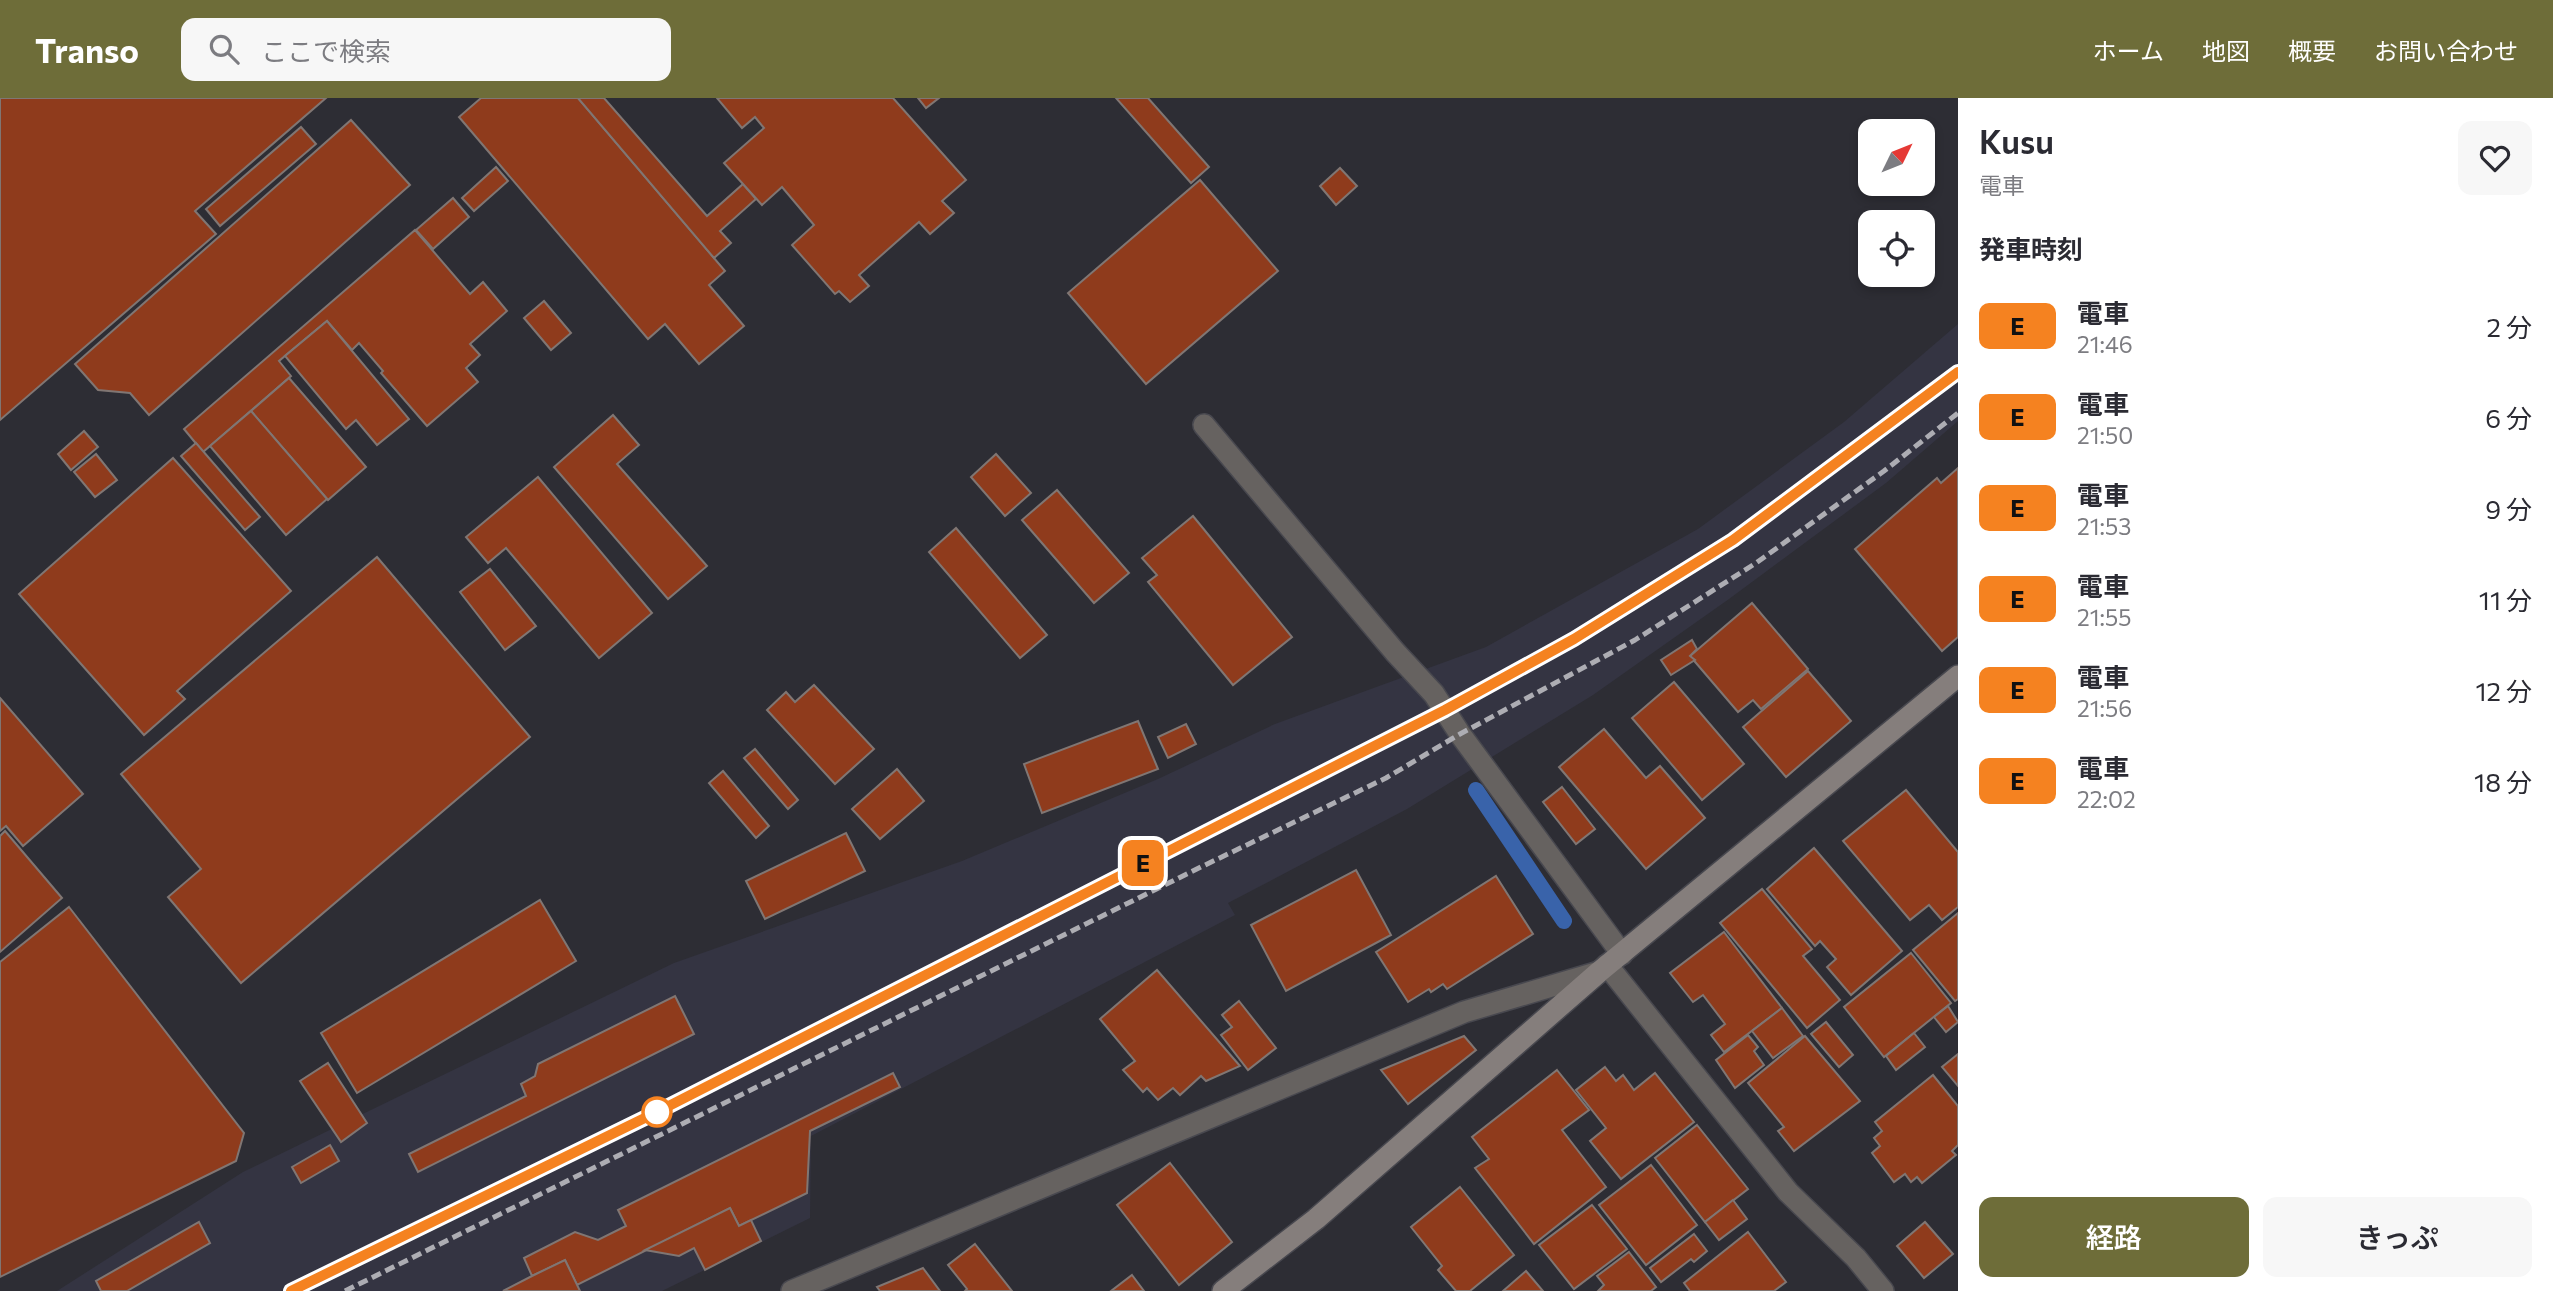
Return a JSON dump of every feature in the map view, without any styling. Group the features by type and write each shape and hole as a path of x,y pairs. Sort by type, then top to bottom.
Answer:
{"street":[{"path":"1204,425 1395,652 1434,694 1609,963 1788,1192 1856,1258 1883,1291"},
{"path":"1223,1291 1316,1219 1609,963 1958,676"},
{"path":"792,1291 1464,1012 1609,963"}],"shaded area":[{"path":"1958,324 1958,421 1886,483 1593,695 1407,809 1228,903 1235,915 811,1136 810,1218 662,1291 57,1291 243,1172 674,963 962,861 1158,779 1275,724 1486,647 1698,529 1844,422"}],"building":[{"path":"0,98 326,98 195,211 216,234 0,420"},
{"path":"481,98 578,98 725,271 709,285 744,326 699,364 665,324 648,339 459,117"},
{"path":"578,98 604,98 707,216 743,184 756,199 720,231 731,243 714,258"},
{"path":"717,98 893,98 966,180 942,201 954,213 930,234 919,222 859,275 869,286 850,302 839,291 835,294 792,245 814,225 782,187 762,205 724,163 764,128 755,117 742,128"},
{"path":"918,98 939,98 926,108"},
{"path":"1116,98 1148,98 1209,167 1191,183"},
{"path":"351,120 410,185 149,415 130,393 98,390 75,364"},
{"path":"301,127 316,144 220,226 206,209"},
{"path":"496,167 508,181 474,211 462,198"},
{"path":"1340,168 1357,186 1336,205 1320,186"},
{"path":"1200,180 1278,271 1146,384 1068,293"},
{"path":"453,198 469,217 433,249 416,230"},
{"path":"415,230 470,294 483,282 507,311 470,344 480,355 466,368 478,382 427,426 359,343 352,350 327,321 279,361 291,376 203,452 184,429"},
{"path":"544,301 571,333 551,350 524,318"},
{"path":"327,321 409,419 377,445 356,420 346,429 285,356"},
{"path":"289,378 366,467 328,500 251,411"},
{"path":"251,411 327,499 286,535 210,446"},
{"path":"613,415 639,445 617,464 707,566 668,599 554,467"},
{"path":"84,431 98,447 71,470 58,454"},
{"path":"196,443 260,517 245,530 181,456"},
{"path":"96,454 117,480 95,497 74,472"},
{"path":"996,454 1031,493 1005,516 971,477"},
{"path":"173,458 291,591 177,691 185,699 144,735 19,594"},
{"path":"1958,468 1958,637 1942,651 1855,549 1937,478 1941,483"},
{"path":"538,477 652,613 599,658 506,548 488,563 466,537"},
{"path":"1057,490 1129,573 1094,603 1022,520"},
{"path":"1193,516 1292,637 1233,685 1148,582 1157,575 1142,558"},
{"path":"956,528 1047,635 1020,658 929,552"},
{"path":"377,557 530,737 241,983 168,897 201,869 121,774"},
{"path":"490,569 536,626 505,650 460,592"},
{"path":"1752,603 1808,669 1761,709 1753,700 1738,712 1690,656"},
{"path":"1692,640 1697,649 1690,656 1695,660 1671,675 1661,660"},
{"path":"1808,671 1851,721 1786,777 1743,727"},
{"path":"1674,682 1744,764 1702,800 1632,718"},
{"path":"814,685 874,749 835,784 767,710 786,692 795,702"},
{"path":"0,698 83,794 23,846 6,826 0,831"},
{"path":"1138,721 1158,769 1042,813 1024,764"},
{"path":"1186,724 1196,744 1168,758 1158,737"},
{"path":"1604,729 1646,778 1660,766 1705,818 1646,869 1559,767"},
{"path":"755,749 798,800 788,809 744,758"},
{"path":"897,769 924,801 880,839 852,809"},
{"path":"723,771 769,826 756,838 709,783"},
{"path":"1562,787 1595,829 1576,844 1543,802"},
{"path":"1906,790 1958,852 1958,907 1942,920 1929,905 1910,920 1843,841"},
{"path":"5,831 62,898 0,952 0,836"},
{"path":"846,833 865,871 765,919 746,881"},
{"path":"1814,848 1902,951 1851,995 1827,967 1836,959 1820,941 1815,946 1767,889"},
{"path":"1356,870 1391,935 1286,991 1251,925"},
{"path":"1496,876 1533,934 1447,989 1443,984 1408,1002 1376,952"},
{"path":"1762,889 1812,949 1803,956 1840,1000 1807,1028 1720,923"},
{"path":"540,900 576,961 357,1093 321,1033"},
{"path":"69,907 244,1133 236,1161 0,1277 0,962"},
{"path":"1958,913 1958,999 1955,1001 1913,950"},
{"path":"1724,932 1782,1008 1724,1052 1711,1035 1725,1024 1703,995 1693,1002 1670,973"},
{"path":"1911,953 1951,1003 1884,1057 1844,1007"},
{"path":"1157,970 1240,1066 1206,1081 1201,1076 1180,1095 1173,1088 1158,1100 1147,1088 1143,1092 1123,1070 1135,1061 1100,1019"},
{"path":"675,996 694,1034 418,1172 409,1154 526,1096 521,1084 535,1076 538,1064"},
{"path":"1239,1001 1276,1048 1248,1070 1221,1035 1232,1027 1222,1015"},
{"path":"1948,1006 1958,1022 1946,1032 1934,1017"},
{"path":"1782,1008 1803,1036 1773,1058 1752,1031"},
{"path":"1826,1022 1853,1055 1839,1067 1811,1034"},
{"path":"1914,1033 1925,1047 1896,1070 1886,1056"},
{"path":"1748,1035 1758,1047 1754,1051 1764,1065 1735,1088 1716,1060"},
{"path":"1464,1036 1476,1050 1408,1104 1381,1070"},
{"path":"1805,1036 1860,1101 1794,1151 1778,1131 1784,1127 1748,1083"},
{"path":"1958,1054 1958,1086 1942,1067"},
{"path":"328,1063 367,1123 341,1142 300,1081"},
{"path":"1605,1067 1616,1081 1623,1075 1634,1090 1655,1073 1694,1122 1621,1179 1590,1141 1606,1128 1576,1090"},
{"path":"1557,1070 1589,1110 1562,1130 1606,1187 1534,1244 1475,1168 1489,1159 1472,1137"},
{"path":"893,1073 900,1087 810,1131 807,1193 739,1226 730,1208 577,1285 565,1260 532,1276 524,1258 575,1232 598,1240 626,1226 618,1210"},
{"path":"1933,1075 1958,1106 1958,1145 1952,1151 1956,1155 1922,1183 1917,1177 1911,1182 1905,1174 1894,1182 1872,1153 1880,1146 1874,1138 1882,1131 1875,1122"},
{"path":"1697,1125 1748,1189 1705,1222 1655,1158"},
{"path":"330,1145 339,1161 301,1183 292,1167"},
{"path":"1170,1163 1232,1242 1179,1285 1117,1205"},
{"path":"1651,1165 1697,1225 1646,1265 1599,1205"},
{"path":"1460,1187 1514,1255 1470,1291 1456,1291 1438,1270 1442,1266 1411,1227"},
{"path":"1733,1200 1747,1219 1719,1240 1705,1222"},
{"path":"1592,1205 1627,1249 1574,1289 1539,1245"},
{"path":"730,1208 739,1226 751,1220 761,1241 705,1270 694,1248 679,1256 645,1250"},
{"path":"199,1222 210,1243 127,1291 101,1291 96,1281"},
{"path":"1925,1222 1953,1254 1924,1278 1897,1246"},
{"path":"1748,1232 1786,1282 1774,1291 1690,1291 1684,1283"},
{"path":"1694,1234 1707,1251 1694,1262 1691,1259 1661,1282 1650,1268"},
{"path":"975,1244 1012,1291 965,1291 967,1289 948,1265"},
{"path":"1629,1252 1656,1287 1651,1291 1598,1291 1604,1285 1597,1276"},
{"path":"565,1260 580,1291 503,1291 532,1276"},
{"path":"923,1268 940,1291 880,1291 877,1287"},
{"path":"1526,1271 1543,1291 1503,1291"},
{"path":"1132,1275 1144,1291 1111,1291"}],"waterway":[{"path":"1476,790 1564,921"}],"railway":[{"path":"291,1291 657,1112 1445,710 1574,639 1733,539 1958,372"},
{"path":"345,1291 1386,778 1460,734 1635,640 1756,563 1884,471 1958,413"}],"train":[{"name":"E","path":"291,1291 657,1112 1445,710 1574,639 1733,540 1958,372"}]}
